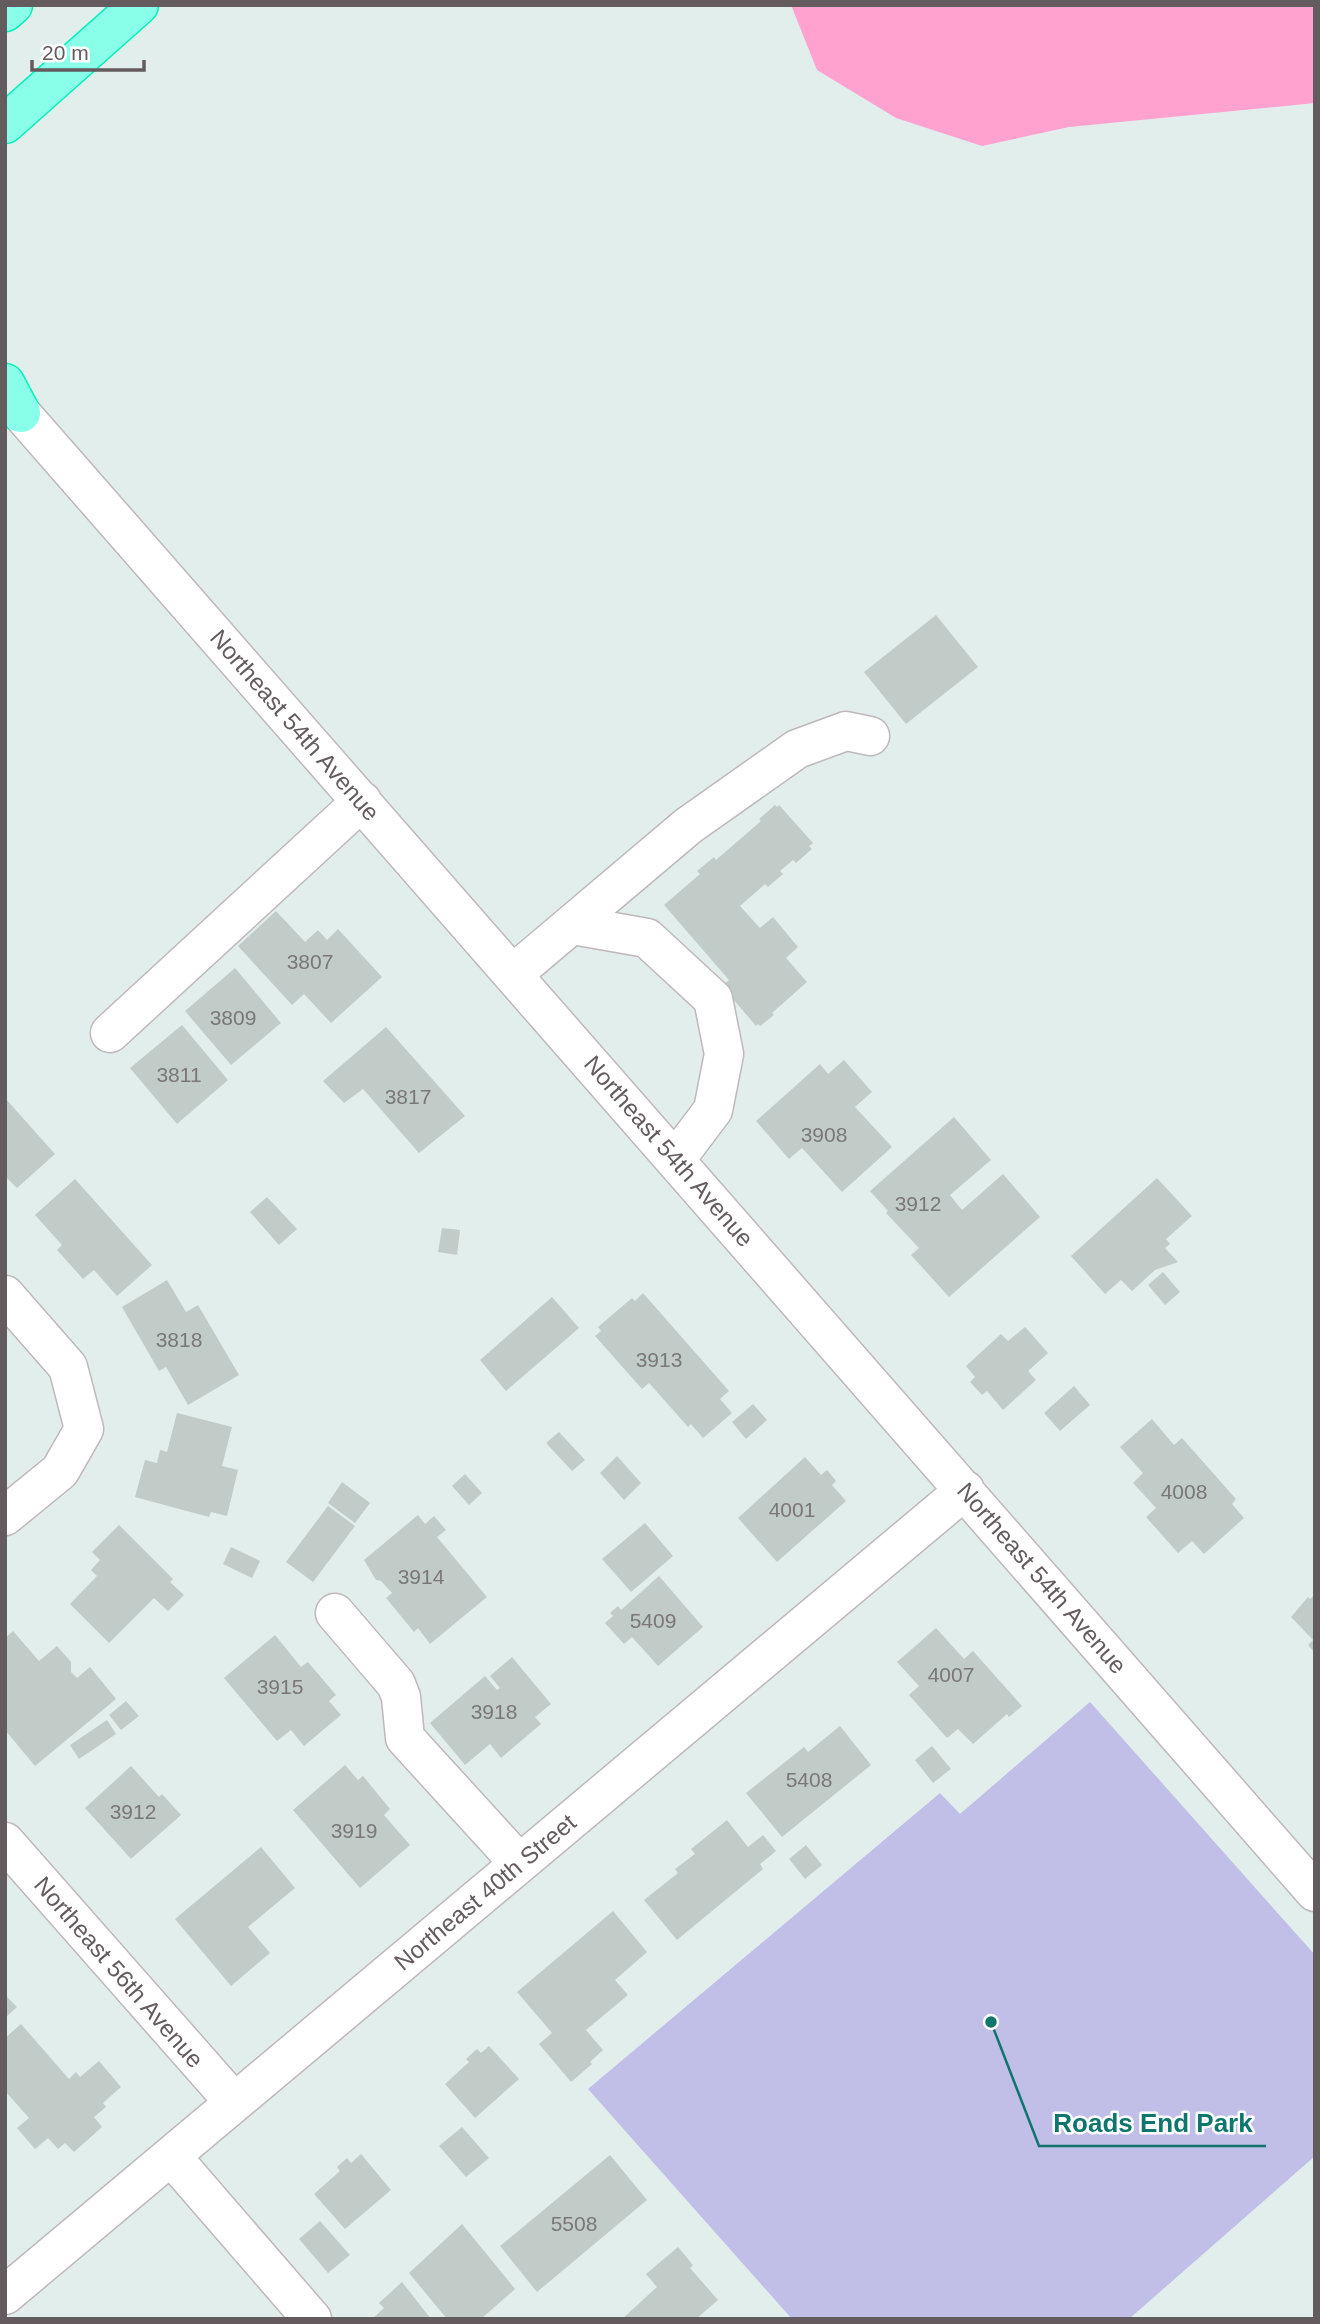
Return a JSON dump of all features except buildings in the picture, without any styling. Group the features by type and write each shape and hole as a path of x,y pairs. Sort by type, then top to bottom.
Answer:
{"highway":[{"path":"5,12 13,5"},
{"path":"12,124 139,5"}],"street":[{"name":"Northeast 54th Avenue","path":"10,400 1315,1892"},
{"path":"513,974 688,826 797,749 846,731 870,736"},
{"path":"110,1033 362,801"},
{"path":"573,925 647,938 713,999 724,1054 713,1110 676,1159"},
{"path":"5,1296 68,1367 84,1429 60,1472 5,1516"},
{"name":"Northeast 40th Street","path":"5,2295 965,1490"},
{"path":"335,1613 397,1684 405,1738 519,1863"},
{"name":"Northeast 56th Avenue","path":"5,1842 234,2102"},
{"path":"171,2156 312,2319"}],"shaded area":[{"path":"791,5 1315,5 1315,103 1069,127 982,146 896,118 817,70"},
{"path":"1090,1702 1315,1955 1315,2156 1129,2319 792,2319 588,2089 940,1793 960,1814"}],"place":[{"name":"Roads End Park","path":"991,2022"}]}
